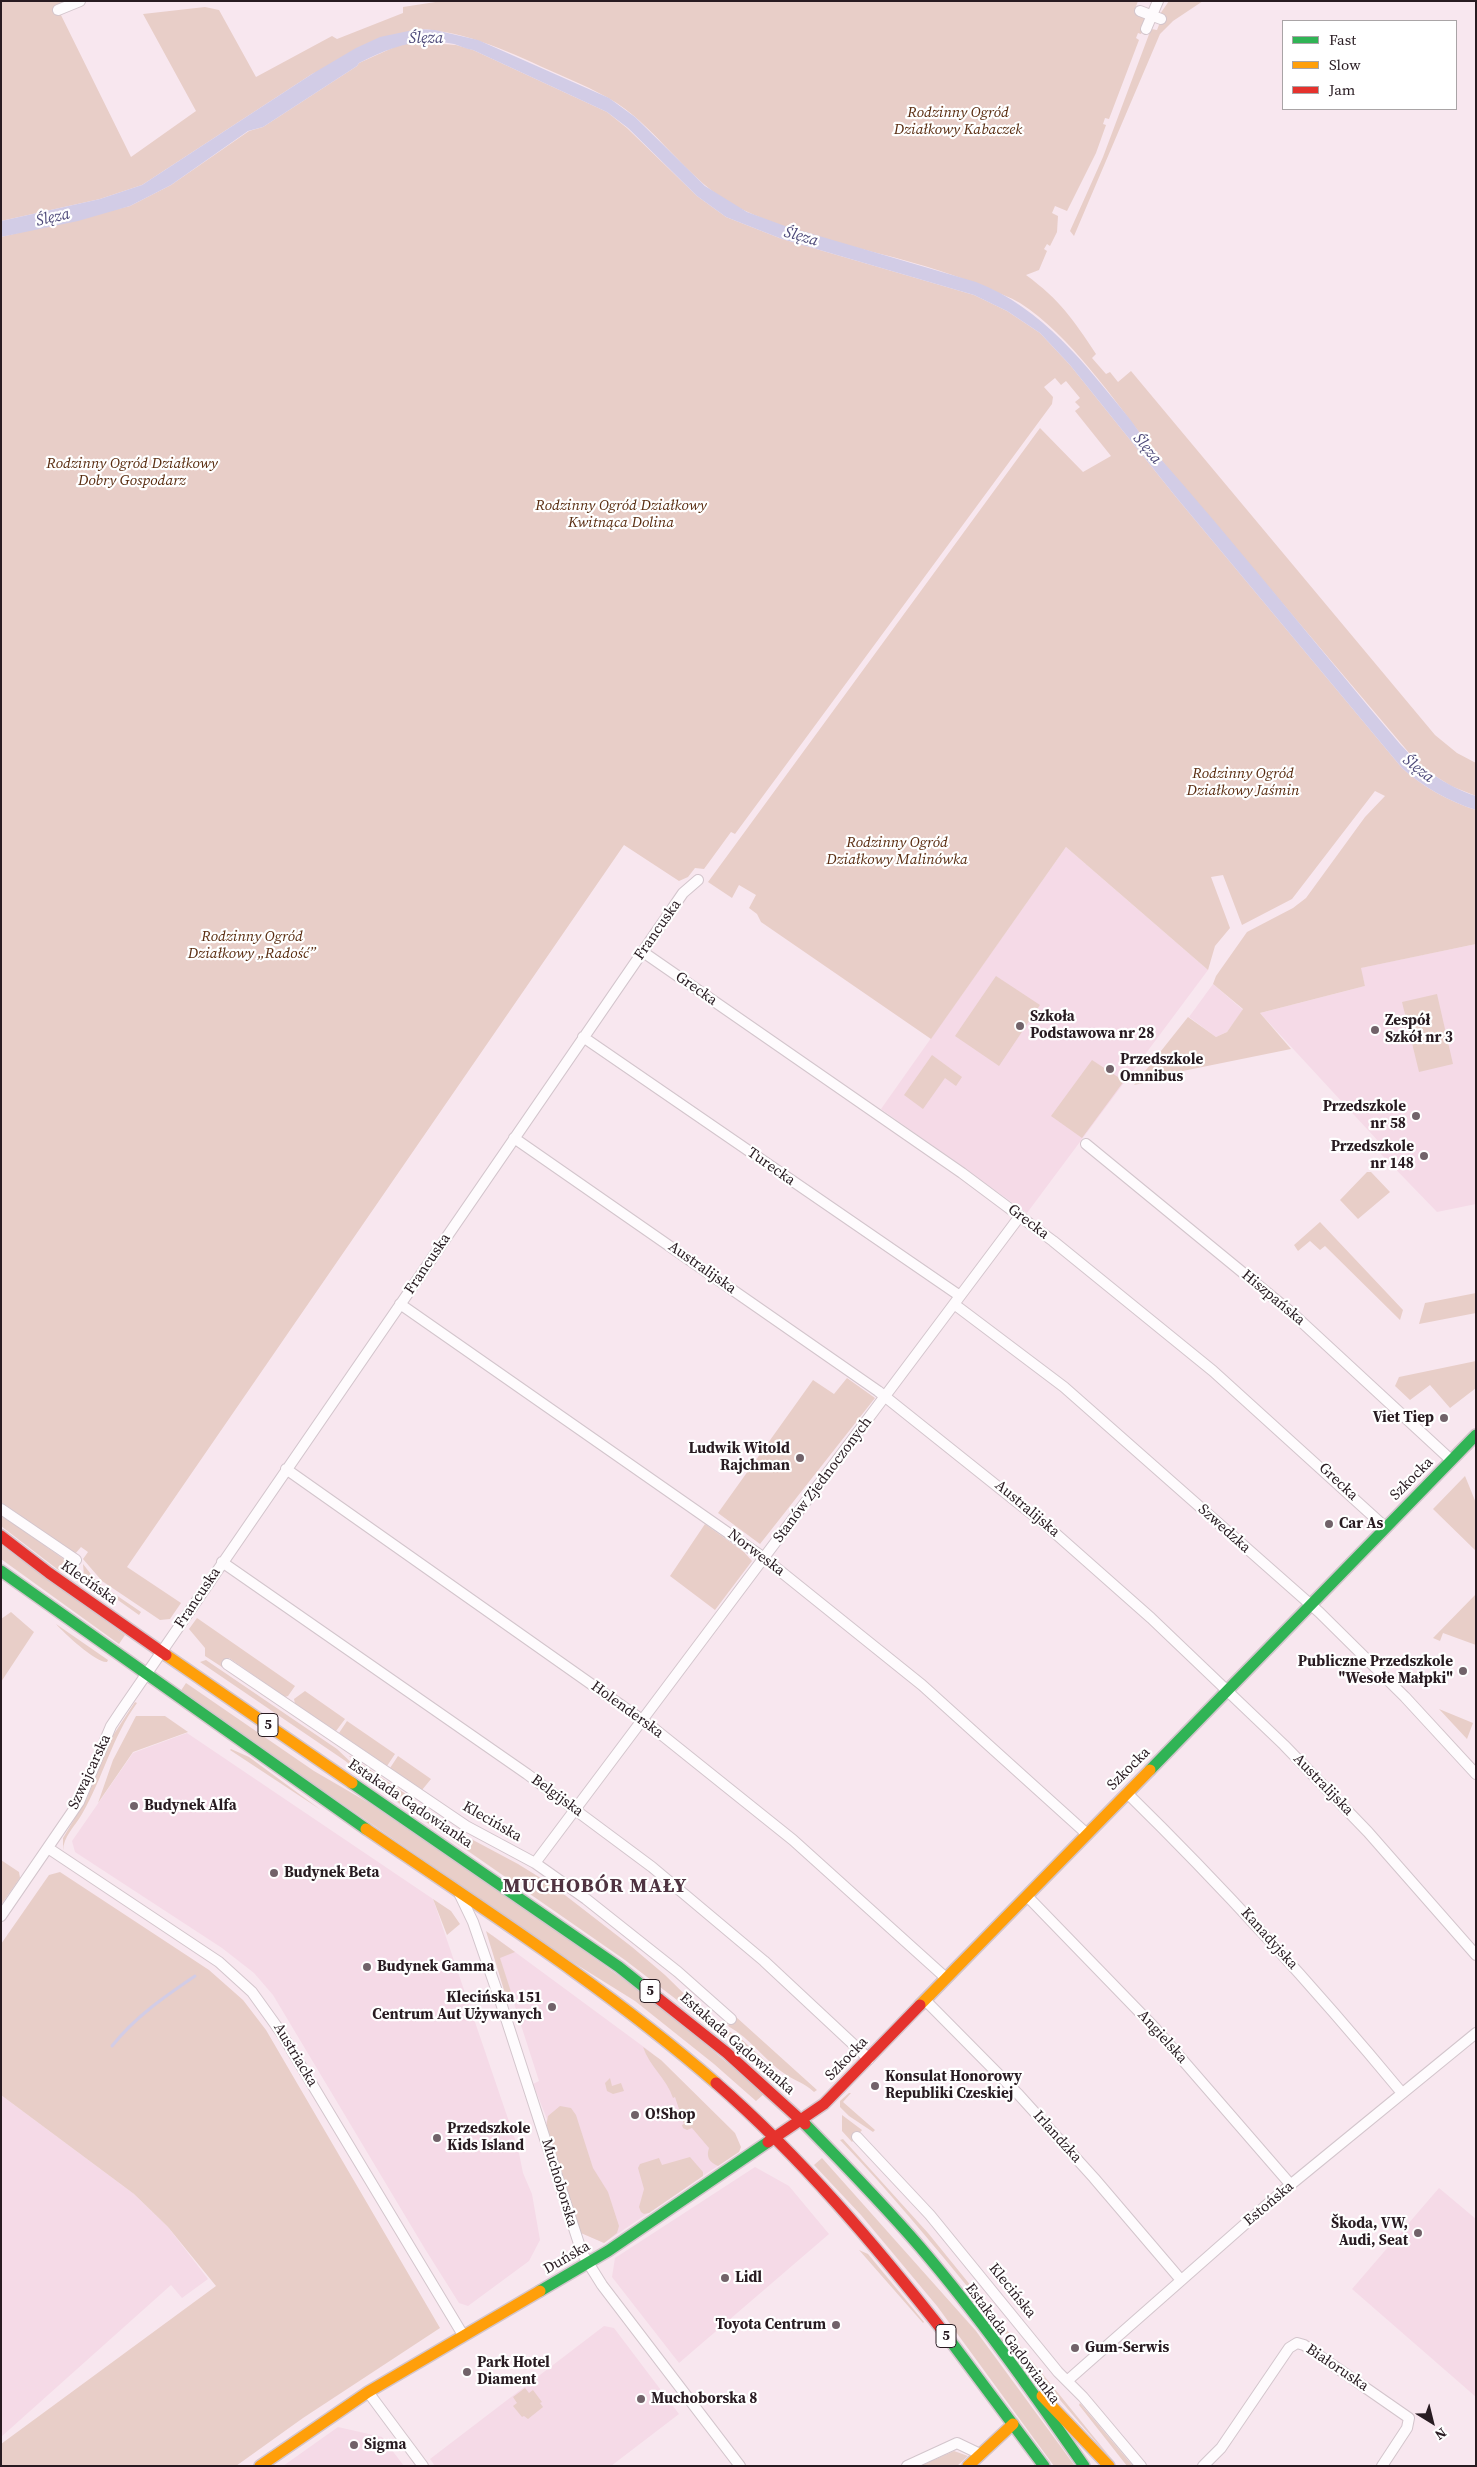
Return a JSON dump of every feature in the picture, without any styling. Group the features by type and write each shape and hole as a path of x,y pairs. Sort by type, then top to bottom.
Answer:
{"main road":[{"name":"Szkocka","path":"775,2138 824,2104 869,2059 1476,1435"},
{"name":"Klecińska","path":"1,1536 49,1573 162,1652"},
{"name":"5","path":"1,1571 146,1675 570,1969 668,2042 775,2138 901,2277 1044,2466"},
{"name":"Estakada Gądowianka","path":"162,1652 619,1967 726,2053 801,2120 877,2198 920,2248 1024,2380 1084,2466"},
{"name":"Duńska","path":"260,2466 368,2392 588,2264 775,2138"},
{"path":"1024,2380 1069,2422 1109,2466"},
{"path":"968,2466 1013,2424"}],"street":[{"path":"58,10 80,1"},
{"path":"1146,29 1157,17 1158,1"},
{"path":"1140,11 1157,17"},
{"name":"Francuska","path":"162,1652 583,1037 684,893 698,880"},
{"name":"Grecka","path":"643,952 957,1170 1020,1216 1197,1357 1275,1425 1385,1527"},
{"name":"Turecka","path":"583,1037 957,1300"},
{"name":"Australijska","path":"514,1138 886,1396 1048,1526 1228,1689 1368,1832 1476,1955"},
{"name":"Hiszpańska","path":"1086,1144 1292,1313 1451,1460"},
{"name":"Stanów Zjednoczonych","path":"535,1863 1020,1216"},
{"name":"Szwedzka","path":"957,1300 1064,1387 1311,1605 1405,1697 1476,1774"},
{"name":"Norweska","path":"400,1304 764,1558 922,1685 1087,1834"},
{"name":"Holenderska","path":"286,1469 642,1719 793,1840 946,1978"},
{"path":"1,1509 76,1560"},
{"name":"Belgijska","path":"222,1562 575,1809 695,1901 764,1961 869,2059"},
{"name":"Szwajcarska","path":"1,1916 85,1790 111,1726 162,1652"},
{"name":"Klecińska","path":"227,1664 466,1826 535,1863 634,1936 731,2019"},
{"name":"Kanadyjska","path":"1127,1793 1238,1905 1350,2031 1402,2093"},
{"name":"Austriacka","path":"48,1848 219,1962 252,1992 280,2031 463,2335"},
{"name":"Muchoborska","path":"458,1892 473,1922 536,2108 575,2236 588,2264 740,2466"},
{"name":"Angielska","path":"1027,1896 1154,2027 1291,2185"},
{"name":"Irlandzka","path":"925,2000 1019,2095 1094,2178 1181,2280"},
{"name":"Estońska","path":"1067,2381 1291,2185 1476,2033"},
{"name":"Klecińska","path":"857,2137 930,2215 1067,2381 1141,2466"},
{"name":"Białoruska","path":"1203,2466 1221,2448 1289,2348 1297,2343 1304,2345 1410,2418 1407,2428 1382,2466"},
{"path":"368,2392 423,2466"},
{"path":"907,2466 957,2443 980,2454"}],"shaded area":[{"name":"Szkoła Podstawowa nr 28","path":"1066,847 1208,970 1027,1213 881,1109"},
{"path":"1476,944 1476,1204 1437,1212 1379,1152 1379,1142 1260,1013 1365,986 1360,968"},
{"path":"1213,984 1243,1010 1227,1032 1216,1037 1189,1017"},
{"path":"187,1733 433,1899 518,2148 523,2173 532,2194 540,2240 529,2261 468,2306 459,2303 273,1995 254,1973 222,1948 75,1852 72,1841 133,1753"},
{"path":"492,1935 652,2053 693,2118 731,2157 604,2243 581,2233 546,2122 547,2119 533,2084 539,2081"},
{"path":"1,2095 134,2194 168,2227 208,2279 182,2298 171,2285 1,2437"},
{"path":"755,2167 789,2186 829,2234 679,2363 612,2277 615,2258"},
{"path":"1439,2188 1476,2219 1476,2397 1352,2289"},
{"path":"604,2326 614,2328 679,2414 611,2466 435,2466 430,2459"},
{"path":"338,2427 382,2437 404,2466 283,2466"}],"green space":[{"name":"Rodzinny Ogród Działkowy Kabaczek","path":"1,1 65,1 56,5 131,157 196,111 143,14 205,7 219,10 256,77 332,36 337,39 403,13 403,7 442,1 1138,1 1134,12 1145,16 1146,22 1141,34 1138,33 1136,38 1139,40 1109,119 1105,118 1103,124 1106,125 1096,153 1067,211 1055,206 1052,213 1058,216 1057,232 1050,246 1047,244 1044,249 1047,251 1039,270 1026,275 1048,293 1065,311 1096,354 1092,358 1106,374 1110,372 1118,382 1131,371 1435,735 1457,753 1476,763 1476,796 1451,786 1421,767 1151,448 1074,350 1038,316 1020,303 1004,295 926,266 800,232 739,208 710,189 634,116 607,98 578,83 490,45 455,34 418,29 312,74 142,185 100,199 1,221"},
{"path":"1169,1 1203,1 1173,21 1160,34 1074,236 1070,231 1103,157 1151,29 1157,30 1162,17 1160,14"},
{"path":"417,42 456,45 473,50 607,112 627,128 697,196 726,217 782,239 974,295 1007,311 1040,333 1070,365 1176,497 1402,768 1436,793 1476,810 1476,944 1361,968 1365,986 1260,1013 1291,1049 1158,1076 1158,1080 1134,1085 1188,1017 1216,1037 1227,1032 1243,1009 1213,984 1216,976 1247,932 1293,908 1306,898 1365,817 1385,796 1375,791 1292,899 1242,925 1223,875 1211,877 1230,928 1215,946 1208,970 1066,847 931,1039 761,922 757,914 749,908 756,895 739,885 732,898 708,882 1040,428 1083,472 1111,456 1075,411 1080,407 1075,402 1080,398 1066,381 1061,385 1055,378 1044,387 1053,397 1052,404 735,834 731,832 704,869 695,868 688,877 679,881 624,845 127,1567 181,1603 170,1619 160,1620 102,1581 83,1559 88,1552 81,1547 75,1554 1,1502 1,237 130,206 171,185 249,131 263,127 359,63 401,44"},
{"path":"996,976 1040,1005 999,1066 955,1036"},
{"path":"1437,994 1453,1064 1419,1072 1402,1002"},
{"path":"932,1055 962,1077 956,1086 945,1078 923,1109 904,1095"},
{"path":"1092,1060 1124,1081 1082,1138 1051,1116"},
{"path":"1367,1172 1371,1172 1390,1192 1358,1219 1340,1200"},
{"path":"1320,1222 1403,1310 1400,1320 1325,1246 1320,1250 1310,1241 1298,1251 1294,1245"},
{"path":"1476,1293 1476,1313 1419,1324 1425,1303"},
{"path":"1476,1361 1476,1388 1450,1408 1430,1385 1410,1400 1395,1386 1399,1377"},
{"path":"847,1378 875,1398 760,1544 718,1513 813,1380 834,1394"},
{"path":"1465,1476 1476,1503 1476,1551 1433,1509"},
{"path":"1,1515 71,1564 74,1578 57,1569 1,1526"},
{"path":"705,1524 744,1552 752,1561 715,1610 670,1576"},
{"path":"1,1545 125,1635 119,1644 1,1559"},
{"path":"83,1564 97,1582 141,1612 139,1615 84,1576"},
{"path":"1476,1594 1476,1645 1443,1633 1440,1641 1433,1638"},
{"path":"11,1612 34,1632 1,1682 1,1619"},
{"path":"197,1618 295,1686 288,1696 285,1697 229,1658 222,1667 205,1656 205,1648 189,1629"},
{"path":"56,1624 108,1660 107,1662 88,1653"},
{"path":"206,1660 337,1749 358,1769 397,1800 418,1806 458,1832 518,1864 552,1885 632,1947 665,1975 713,2022 739,2037 783,2077 734,2036 731,2034 728,2037 716,2030 625,1960 393,1799 344,1760 200,1662"},
{"path":"186,1683 314,1771 369,1803 552,1928 654,2001 764,2094 756,2101 714,2064 635,2001 566,1958 180,1692"},
{"path":"305,1691 345,1719 336,1731 295,1704 294,1699"},
{"path":"135,1702 137,1703 114,1744 82,1814 67,1836 63,1851 63,1838 87,1798 112,1737"},
{"path":"1439,1709 1473,1723 1467,1739"},
{"path":"136,1716 165,1716 188,1732 133,1752 98,1803 113,1760"},
{"path":"347,1721 395,1754 387,1766 339,1733"},
{"path":"230,1750 249,1757 321,1810"},
{"path":"350,1756 416,1801 399,1796"},
{"path":"398,1756 431,1779 422,1790 390,1768"},
{"path":"1,1860 19,1872 20,1878 1,1905"},
{"path":"60,1872 209,1970 243,2000 266,2030 440,2328 303,2418 236,2466 1,2466 1,2444 216,2286 168,2227 134,2194 1,2095 1,1944 49,1875"},
{"path":"433,1899 451,1911 460,1924 447,1935"},
{"path":"486,1931 515,1952 500,1958 513,1998 507,2000"},
{"path":"735,2016 817,2090 814,2092 785,2074 728,2026"},
{"path":"643,2047 661,2060 735,2133 741,2147 739,2152 718,2166 710,2161 708,2157 709,2148 692,2128 687,2130 683,2128 682,2125 684,2124 675,2097 673,2098"},
{"path":"610,2078 612,2086 621,2083 624,2091 613,2094 607,2091 605,2083"},
{"path":"851,2093 843,2102 875,2130 873,2132 849,2116 840,2107 840,2101"},
{"path":"560,2106 571,2108 576,2115 593,2168 608,2192 619,2226 617,2233 604,2243 581,2233 546,2127 548,2116"},
{"path":"842,2115 862,2130 852,2142 842,2131"},
{"path":"843,2139 928,2233 1115,2463 1046,2383 911,2219 840,2140"},
{"path":"690,2157 703,2172 703,2176 649,2213 644,2214 641,2212 639,2207 644,2189 638,2168 640,2164 659,2158 662,2165"},
{"path":"822,2158 976,2331 1075,2466 1054,2466 937,2306 861,2215 814,2165"},
{"path":"859,2250 868,2254 923,2323"},
{"path":"525,2388 529,2393 533,2390 542,2402 540,2403 543,2407 528,2419 524,2416 522,2417 513,2406 517,2403 513,2397"},
{"path":"1080,2403 1133,2466 1127,2466 1079,2405"},
{"path":"954,2451 968,2456 957,2466 920,2466"}],"water":[{"name":"Ślęza","path":"418,29 435,30 478,40 609,98 635,117 705,186 747,212 785,226 976,282 1000,293 1022,307 1042,322 1079,358 1149,445 1400,744 1434,775 1453,787 1476,796 1476,810 1436,793 1402,768 1176,497 1070,365 1040,333 1007,311 974,295 782,239 726,217 697,196 628,128 607,112 473,50 454,44 428,41 392,48 359,63 263,127 248,131 171,185 130,206 78,221 1,237 1,221 100,199 142,185 312,74 356,48 380,37"}],"waterway":[{"path":"112,2046 140,2017 195,1976"}],"traffic: fast":[{"path":"1150,1770 1476,1435"},
{"path":"1,1571 366,1829"},
{"path":"352,1783 619,1967 659,1999"},
{"path":"805,2124 892,2215 942,2273 1005,2354 1084,2466"},
{"path":"540,2291 608,2251 768,2142"},
{"path":"946,2335 1044,2466"}],"traffic: slow":[{"path":"166,1655 352,1783"},
{"path":"920,2005 1150,1770"},
{"path":"366,1829 589,1982 675,2048 716,2083"},
{"path":"260,2466 368,2392 540,2291"},
{"path":"1042,2396 1109,2466"},
{"path":"968,2466 1013,2424"}],"traffic: jam":[{"path":"1,1536 49,1573 166,1655"},
{"path":"659,1999 727,2053 805,2124"},
{"path":"768,2142 824,2104 920,2005"},
{"path":"716,2083 808,2172 893,2269 946,2335"}],"place":[{"name":"Szkoła Podstawowa nr 28","path":"1020,1026"},
{"name":"Zespół Szkół nr 3","path":"1375,1030"},
{"name":"Przedszkole Omnibus","path":"1110,1069"},
{"name":"Przedszkole nr 58","path":"1416,1116"},
{"name":"Przedszkole nr 148","path":"1424,1156"},
{"name":"Viet Tiep","path":"1444,1418"},
{"name":"Ludwik Witold Rajchman","path":"800,1458"},
{"name":"Car As","path":"1329,1524"},
{"name":"Publiczne Przedszkole \"Wesołe Małpki\"","path":"1463,1671"},
{"name":"Budynek Alfa","path":"134,1806"},
{"name":"Budynek Beta","path":"274,1873"},
{"name":"Budynek Gamma","path":"367,1967"},
{"name":"Klecińska 151 Centrum Aut Używanych","path":"552,2007"},
{"name":"Konsulat Honorowy Republiki Czeskiej","path":"875,2086"},
{"name":"O!Shop","path":"635,2115"},
{"name":"Przedszkole Kids Island","path":"437,2138"},
{"name":"Škoda, VW, Audi, Seat","path":"1418,2233"},
{"name":"Lidl","path":"725,2278"},
{"name":"Toyota Centrum","path":"836,2325"},
{"name":"Gum-Serwis","path":"1075,2348"},
{"name":"Park Hotel Diament","path":"467,2372"},
{"name":"Muchoborska 8","path":"641,2399"},
{"name":"Sigma","path":"354,2445"}],"district":[{"name":"MUCHOBÓR MAŁY","path":"595,1887"}],"park label":[{"name":"Rodzinny Ogród Działkowy Dobry Gospodarz","path":"132,472"},
{"name":"Rodzinny Ogród Działkowy Kwitnąca Dolina","path":"621,514"},
{"name":"Rodzinny Ogród Działkowy Jaśmin","path":"1243,782"},
{"name":"Rodzinny Ogród Działkowy Malinówka","path":"897,852"},
{"name":"Rodzinny Ogród Działkowy „Radość”","path":"252,946"}]}
